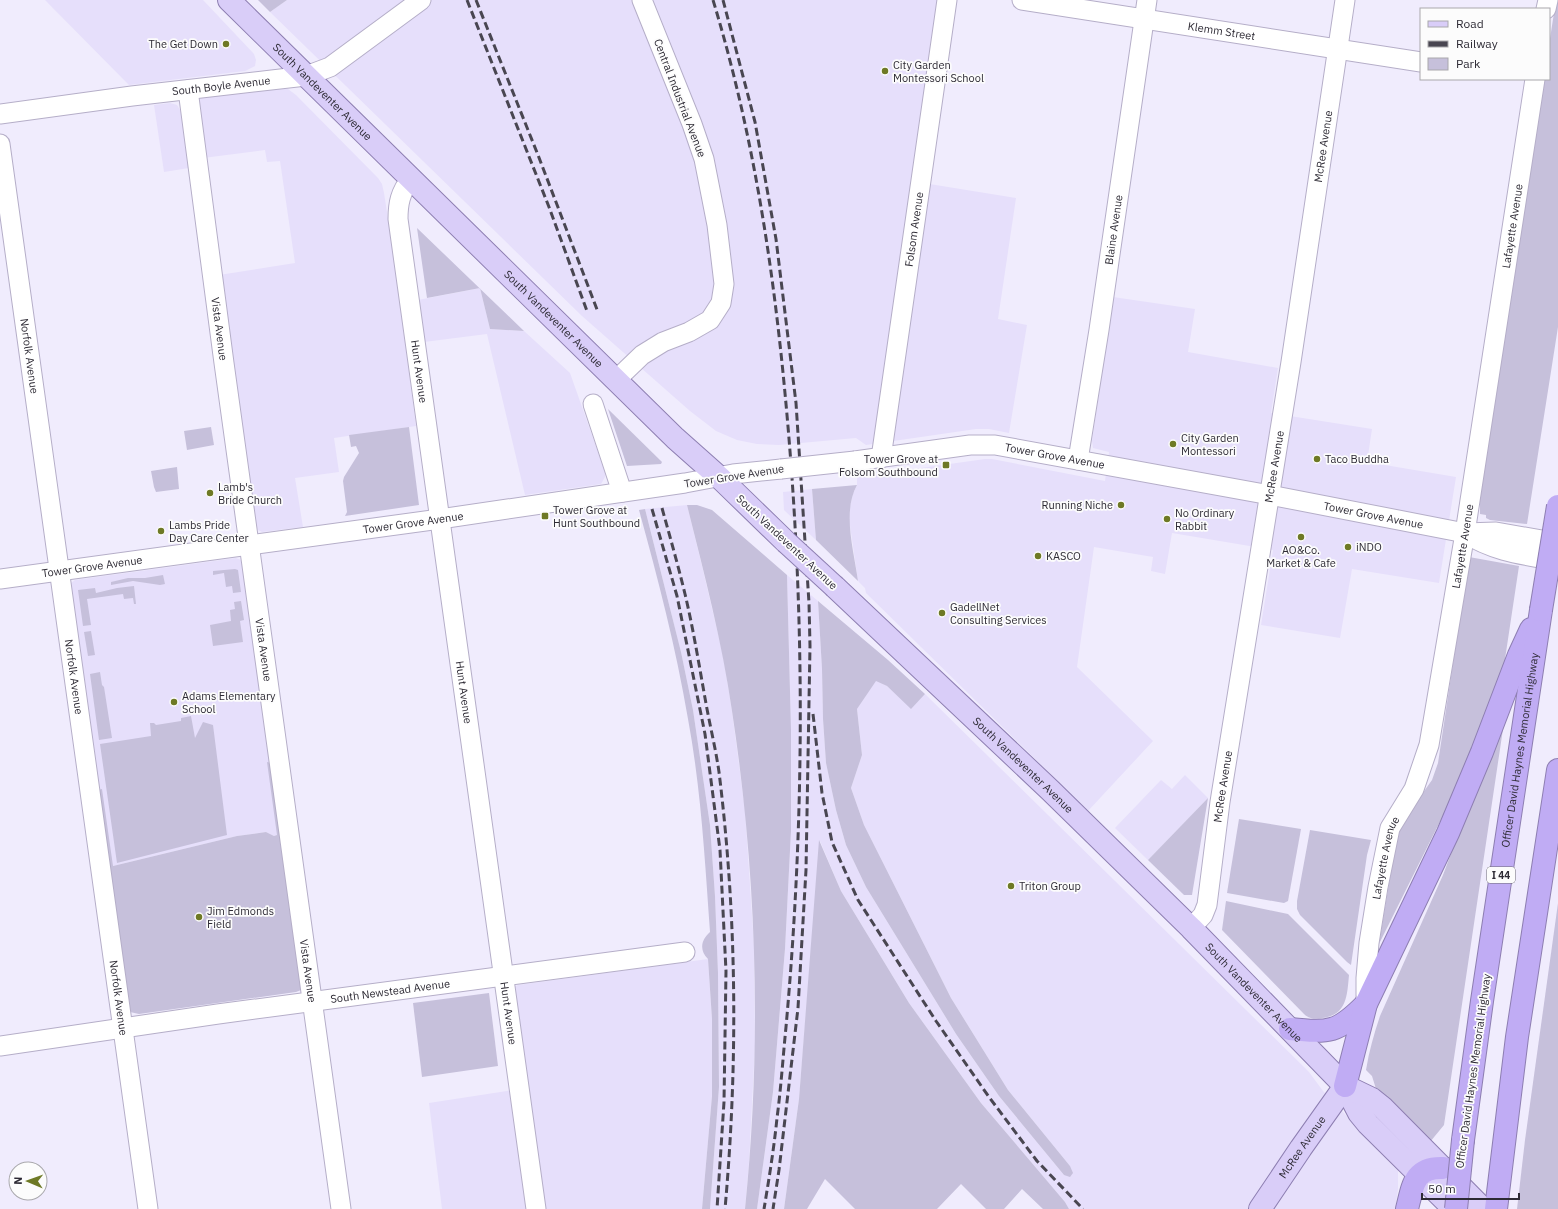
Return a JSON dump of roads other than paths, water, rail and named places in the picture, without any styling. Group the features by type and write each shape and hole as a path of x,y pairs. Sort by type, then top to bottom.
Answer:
{"highway":[{"name":"Officer David Haynes Memorial Highway","path":"1455,1209 1482,1001 1558,506"},
{"path":"1345,1086 1366,1004 1448,833 1497,716 1529,631 1541,610"},
{"path":"1496,1209 1518,1029 1558,770"},
{"path":"1290,1029 1322,1031 1335,1029 1347,1022 1366,1004"},
{"path":"1407,1209 1411,1191 1419,1175 1426,1169 1443,1168"}],"main road":[{"name":"South Vandeventer Avenue","path":"229,0 675,438 720,478 1050,790 1191,928 1345,1086 1359,1113 1368,1124 1455,1209"},
{"name":"South Vandeventer Avenue","path":"1345,1086 1372,1099 1382,1107 1483,1209"},
{"name":"McRee Avenue","path":"1260,1209 1345,1086"}],"street":[{"name":"South Boyle Avenue","path":"0,114 306,76 330,67 421,0"},
{"name":"Central Industrial Avenue","path":"616,380 647,352 663,342 689,332 710,320 721,303 724,284 717,225 704,159 692,124 642,0"},
{"name":"Folsom Avenue","path":"881,458 947,0"},
{"name":"Klemm Street","path":"1022,0 1420,62"},
{"name":"Blaine Avenue","path":"1078,460 1099,330 1147,0"},
{"name":"McRee Avenue","path":"1191,928 1203,915 1207,905 1220,802 1270,495 1345,0"},
{"name":"Lafayette Avenue","path":"1366,1004 1366,978 1369,943 1378,887 1390,828 1414,788 1429,746 1465,533 1533,80"},
{"name":"Vista Avenue","path":"188,90 249,545 341,1209"},
{"name":"Norfolk Avenue","path":"0,144 148,1209"},
{"name":"Hunt Avenue","path":"411,179 405,186 401,195 398,219 536,1209"},
{"path":"593,404 622,492"},
{"name":"Tower Grove Avenue","path":"0,579 440,519 720,478 734,474 881,458 984,444 1270,495 1465,533 1496,532 1558,543"},
{"name":"Tower Grove Avenue","path":"1465,533 1479,542 1491,547 1558,561"},
{"name":"South Newstead Avenue","path":"0,1046 313,1001 685,952"}],"railway":[{"path":"467,0 549,207 587,311"},
{"path":"476,0 538,155 598,312"},
{"path":"713,0 743,114 765,230 786,405 796,535 799,605 799,816 792,956 781,1084 773,1152 764,1209"},
{"path":"723,0 755,122 776,239 796,403 809,603 810,646 806,870 798,1008 773,1209"},
{"path":"662,508 691,623 718,764 725,827 734,990 732,1100 725,1209"},
{"path":"652,509 677,596 705,734 720,850 726,971 724,1102 717,1209"},
{"path":"813,714 822,793 832,842 858,900 936,1021 989,1097 1037,1161 1083,1209"}],"place":[{"name":"The Get Down","path":"226,44"},
{"name":"City Garden Montessori School","path":"885,71"},
{"name":"City Garden Montessori","path":"1173,444"},
{"name":"Taco Buddha","path":"1317,459"},
{"name":"Tower Grove at Folsom Southbound","path":"946,465"},
{"name":"Lamb's Bride Church","path":"210,493"},
{"name":"Running Niche","path":"1121,505"},
{"name":"Tower Grove at Hunt Southbound","path":"545,516"},
{"name":"No Ordinary Rabbit","path":"1167,519"},
{"name":"Lambs Pride Day Care Center","path":"161,531"},
{"name":"AO&Co. Market & Cafe","path":"1301,537"},
{"name":"iNDO","path":"1348,547"},
{"name":"KASCO","path":"1038,556"},
{"name":"GadellNet Consulting Services","path":"942,613"},
{"name":"Adams Elementary School","path":"174,702"},
{"name":"Triton Group","path":"1011,886"},
{"name":"Jim Edmonds Field","path":"199,917"}]}
